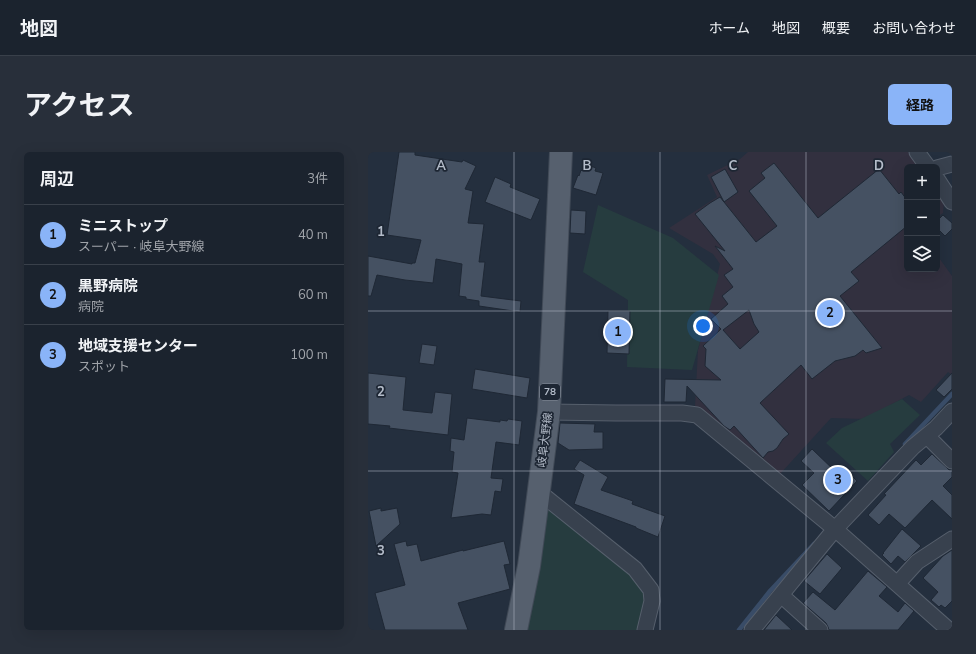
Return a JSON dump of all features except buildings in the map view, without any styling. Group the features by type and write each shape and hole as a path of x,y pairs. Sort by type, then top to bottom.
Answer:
{"main road":[{"name":"岐阜大野線","path":"516,630 529,566 549,412 561,152"}],"street":[{"path":"917,152 926,164"},
{"path":"940,167 952,164"},
{"path":"940,184 952,202"},
{"path":"752,630 836,529 913,448 936,428 952,411"},
{"path":"549,412 697,415 836,529 950,630"},
{"path":"927,436 952,461"},
{"path":"539,492 635,569 651,590 652,601 645,630"},
{"path":"897,584 917,562 952,539"},
{"path":"781,595 820,630"}],"shaded area":[{"path":"748,152 908,152 917,164 904,164 904,272 940,272 940,259 952,276 952,375 948,372 921,402 909,395 865,419 831,418 780,474 695,406 698,350 720,264 713,254 669,228 717,197 707,175 740,159"},
{"path":"940,196 944,202 943,213 940,215"}],"green space":[{"path":"598,205 673,238 719,275 692,370 627,367 628,300 583,272"},
{"path":"902,399 920,415 890,444 894,452 868,481 826,443 842,428"},
{"path":"546,506 629,574 646,591 639,630 527,630"}],"waterway":[{"path":"905,444 952,394"},
{"path":"739,630 770,591 814,544"}],"place":[{"name":"黒野病院","path":"830,313"},
{"name":"ミニストップ","path":"618,332"},
{"name":"地域支援センター","path":"838,480"}]}
